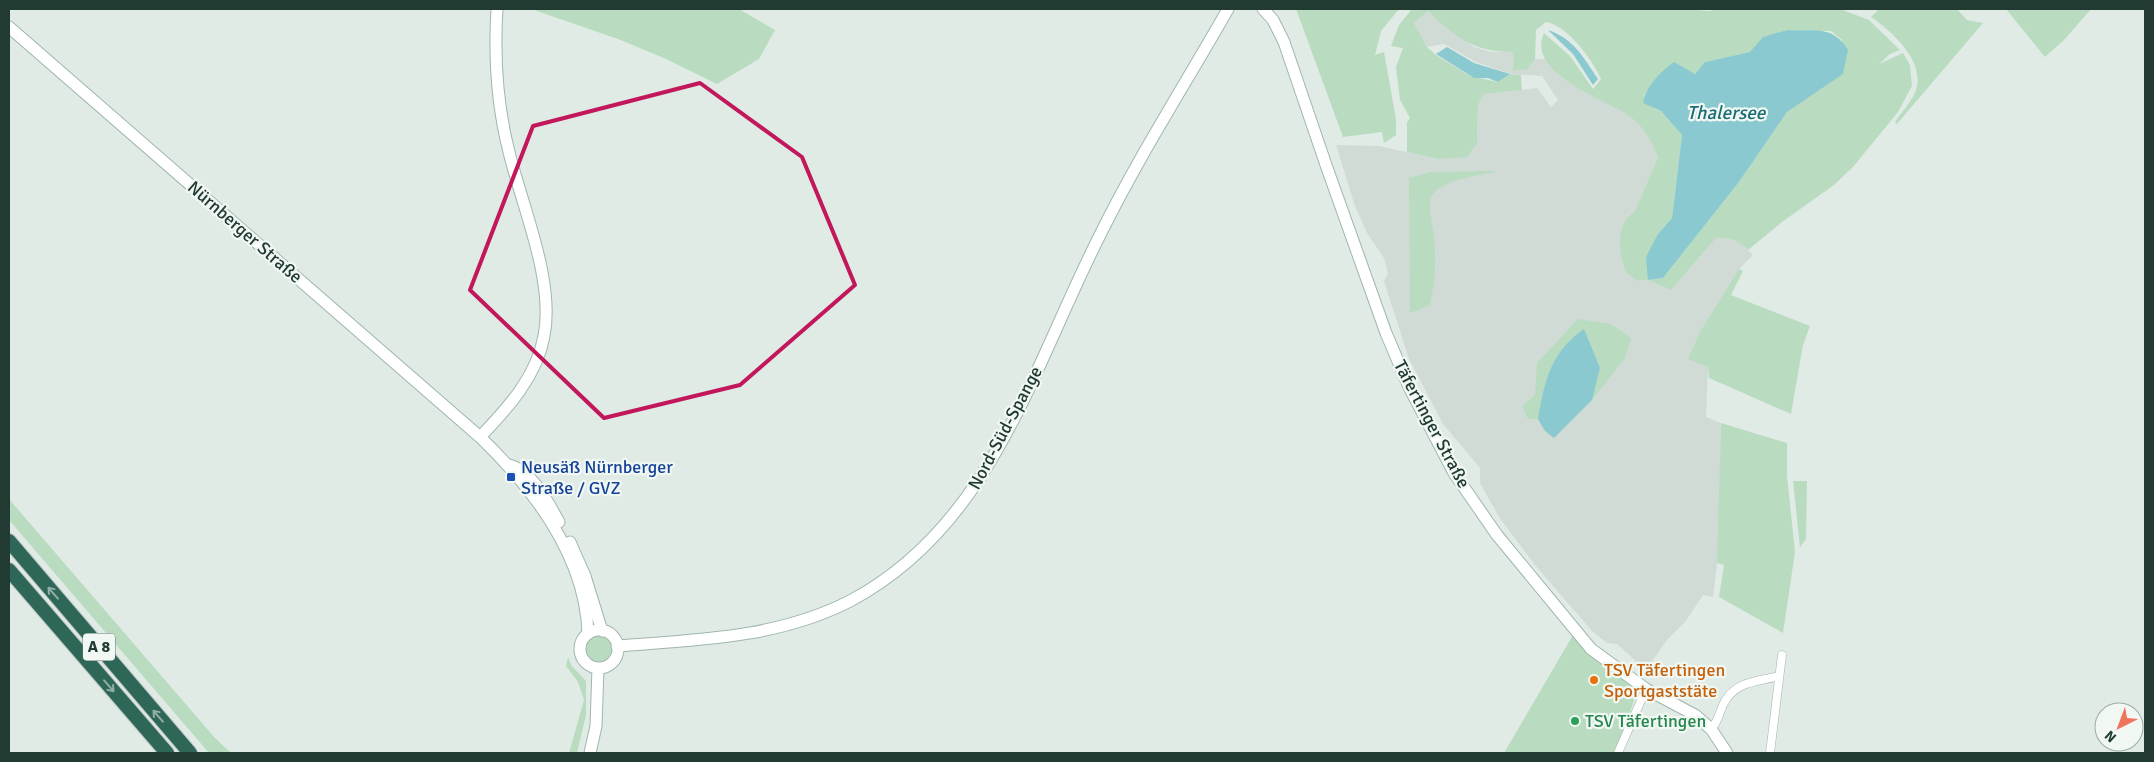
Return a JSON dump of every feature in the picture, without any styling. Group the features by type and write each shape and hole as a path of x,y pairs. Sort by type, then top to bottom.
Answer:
{"highway":[{"name":"A 8","path":"9,541 190,753"},
{"name":"A 8","path":"9,570 167,753"}],"street":[{"path":"480,436 527,382 538,359 544,335 547,304 543,276 502,119 495,42 497,9"},
{"name":"Nord-Süd-Spange","path":"618,646 730,636 789,625 847,602 876,585 914,557 958,511 994,456 1025,396 1100,234 1228,9"},
{"name":"Täfertinger Straße","path":"1263,9 1272,20 1284,42 1326,166 1401,369 1454,473 1497,536 1591,649 1646,689 1695,715 1711,729 1727,753"},
{"name":"Nürnberger Straße","path":"9,27 480,436 509,465 569,548"},
{"path":"569,548 586,576 602,630 612,636 618,646 612,662 598,668 587,663 581,653 582,640 588,634 602,630"},
{"path":"569,548 584,598 588,634"},
{"path":"1770,753 1782,655"},
{"path":"590,753 596,726 598,668"},
{"path":"1711,729 1716,724 1728,696 1737,686 1779,676"},
{"path":"1618,753 1646,689"}],"highlighted area":[{"path":"700,83 802,157 855,285 740,385 604,418 470,290 533,126"}],"shaded area":[{"path":"1428,11 1474,47 1492,52 1512,52 1514,60 1512,70 1528,69 1535,59 1545,59 1564,79 1631,117 1646,130 1658,157 1635,211 1629,215 1638,281 1648,280 1671,290 1716,238 1727,237 1741,243 1753,255 1739,269 1689,359 1708,367 1706,417 1721,423 1718,556 1713,597 1703,595 1685,622 1667,640 1646,670 1617,644 1607,643 1592,631 1535,565 1501,520 1480,483 1480,468 1443,424 1409,359 1384,281 1388,274 1384,258 1367,233 1355,206 1336,145 1379,146 1438,159 1477,143 1478,105 1484,94 1537,88 1551,107 1558,100 1542,76 1511,74 1476,62 1444,44 1427,47 1414,23"}],"green space":[{"path":"531,9 739,9 775,30 759,59 717,84 664,58 618,39"},
{"path":"1296,9 1399,9 1381,31 1375,55 1384,52 1396,119 1396,135 1384,143 1382,132 1343,137"},
{"path":"1412,9 1685,9 1709,11 1719,9 1840,9 1869,20 1900,50 1890,54 1879,64 1903,53 1910,65 1912,86 1898,112 1853,167 1834,185 1782,222 1748,250 1734,240 1716,238 1671,290 1648,280 1638,281 1626,272 1620,248 1621,231 1624,223 1635,211 1658,157 1648,136 1633,119 1573,85 1558,74 1547,61 1541,48 1544,33 1570,56 1593,89 1601,79 1592,62 1571,37 1563,30 1546,22 1536,30 1535,59 1528,69 1512,71 1514,60 1512,52 1476,46 1456,35 1428,11 1414,23 1427,47 1436,55 1470,76 1498,82 1510,74 1521,75 1522,90 1484,94 1478,105 1477,143 1467,157 1438,159 1407,152 1407,122 1410,118 1400,100 1396,67 1403,48 1391,46 1399,25","holes":["1787,30 1831,31 1842,40 1843,73 1787,112 1739,182 1663,278 1648,280 1658,234 1672,218 1682,135 1661,111 1655,109 1644,96 1649,90 1687,70 1695,74 1705,62 1751,52 1763,38"]},
{"path":"1879,9 1957,9 1967,20 1983,23 1897,124 1895,122 1915,93 1916,71 1912,60 1898,40 1871,17"},
{"path":"2006,9 2091,9 2064,40 2045,57"},
{"path":"1498,171 1446,184 1431,197 1430,209 1435,245 1434,284 1430,305 1410,313 1409,178 1431,172"},
{"path":"1739,269 1743,271 1731,295 1810,326 1803,345 1791,414 1709,378 1708,367 1688,359 1700,332"},
{"path":"1578,319 1611,324 1631,338 1625,358 1592,400 1600,368 1543,394 1538,419 1528,419 1522,406 1535,395 1537,363"},
{"path":"1721,423 1787,443 1787,476 1795,552 1783,633 1719,597 1724,565 1717,563"},
{"path":"1793,481 1807,481 1806,539 1800,547"},
{"path":"9,499 215,738 231,753 209,753 9,520"},
{"path":"599,633 605,634 613,642 613,654 605,662 599,663 593,662 585,654 584,648 585,642 593,634"},
{"name":"TSV Täfertingen","path":"1573,635 1591,656 1638,689 1616,753 1504,753"},
{"path":"568,657 571,665 586,681 586,715 577,753 569,753 584,700 578,682 566,666"}],"water":[{"path":"1548,30 1565,38 1588,63 1598,79 1593,85 1573,54"},
{"name":"Thalersee","path":"1787,30 1814,30 1836,36 1848,50 1843,74 1787,112 1739,182 1663,278 1648,280 1646,257 1658,234 1672,218 1682,135 1661,111 1643,103 1650,85 1674,62 1695,74 1705,62 1750,52 1763,37"},
{"path":"1447,47 1474,63 1510,74 1498,82 1488,78 1474,78 1436,54"},
{"path":"1584,329 1600,368 1592,400 1554,438 1545,431 1538,419 1543,392 1556,358 1563,348"}],"place":[{"name":"Neusäß Nürnberger Straße / GVZ","path":"511,477"},
{"name":"TSV Täfertingen Sportgaststäte","path":"1594,680"},
{"name":"TSV Täfertingen","path":"1575,721"}]}
